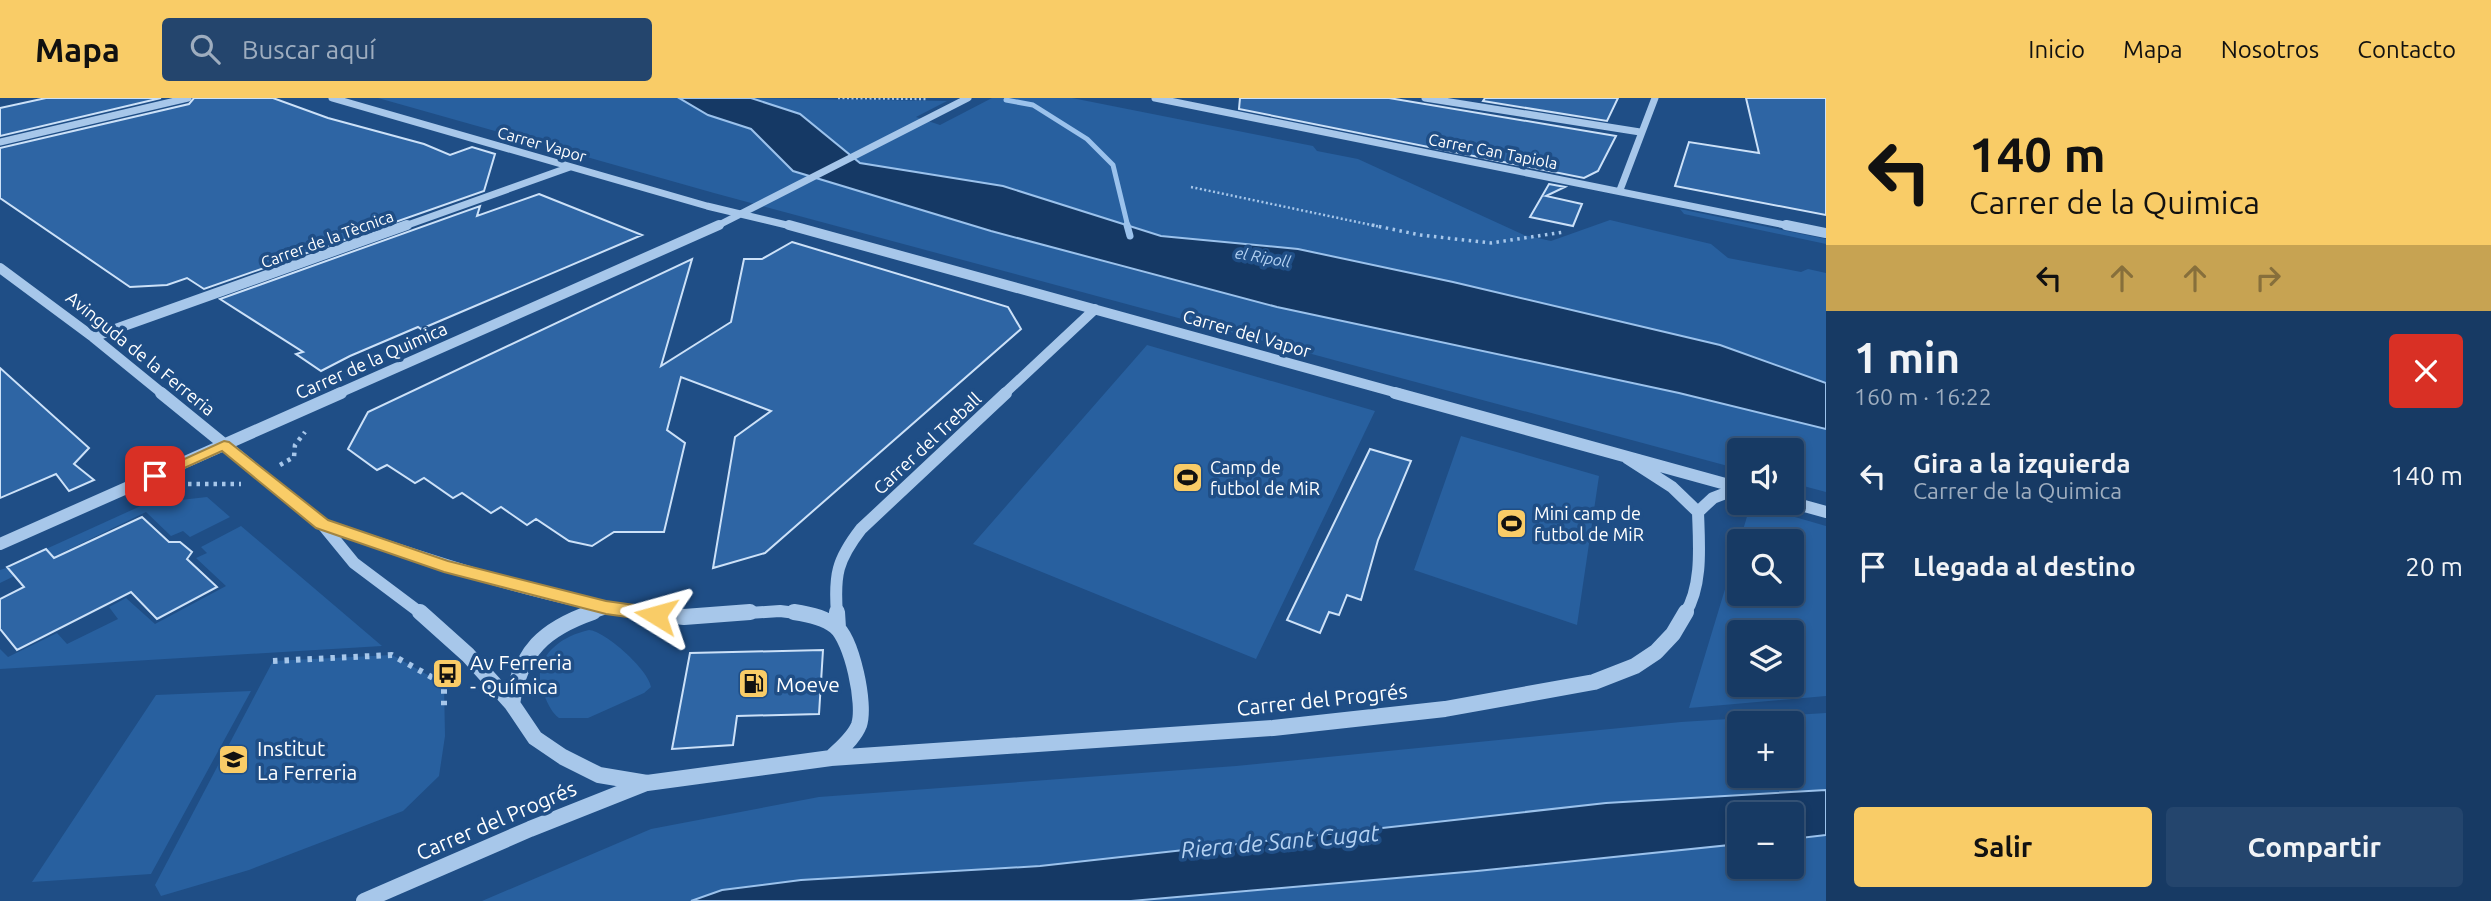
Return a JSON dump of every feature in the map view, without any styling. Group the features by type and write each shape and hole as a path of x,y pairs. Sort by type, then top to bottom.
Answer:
{"street":[{"path":"0,142 188,98"},
{"name":"Carrer Vapor","path":"332,98 707,206 745,212"},
{"name":"Carrer Can Tapiola","path":"1155,98 1826,233"},
{"path":"1425,98 1640,132"},
{"path":"1468,105 1473,98"},
{"path":"1620,190 1655,98"},
{"name":"Carrer de la Quimica","path":"0,544 756,207 965,100"},
{"name":"Carrer de la Tècnica","path":"93,337 570,167"},
{"name":"Carrer del Vapor","path":"745,212 1727,485"},
{"name":"Avinguda de la Ferreria","path":"0,268 93,337 322,524 354,563 419,611 468,655 512,704 535,738 563,757 599,775 647,783 831,758"},
{"name":"Carrer del Treball","path":"838,628 835,571 843,550 1095,309"},
{"path":"1627,458 1672,487 1698,512 1713,498 1727,493"},
{"path":"1804,506 1826,512"},
{"name":"Carrer del Progrés","path":"831,758 1273,728 1445,709 1594,682 1635,666 1656,652 1673,634 1689,608 1696,582 1699,553 1698,512"},
{"name":"Avinguda de la Ferreria","path":"322,524 444,566 606,607 684,617 763,610 791,611 820,618 838,628"},
{"name":"Avinguda de la Ferreria","path":"512,704 514,678 521,664 540,640 579,617 606,607"},
{"path":"831,758 849,740 860,722 861,705 849,652 838,628"},
{"name":"Carrer del Progrés","path":"364,901 530,829 647,783"}],"path":[{"path":"838,98 965,100"},
{"path":"1191,187 1420,235 1491,243 1564,232"},
{"path":"273,661 392,655 443,684 443,708"}],"shaded area":[{"path":"378,98 679,98 708,115 751,129 794,171 1118,266 1277,307 1679,393 1826,429 1826,492 1804,486 1804,438 1727,438 1727,466 714,193"},
{"path":"751,98 947,101 916,117 940,125 992,98 1072,98 1313,146 1317,151 1358,159 1524,235 1551,241 1610,220 1711,244 1728,258 1801,272 1808,269 1826,273 1826,383 1720,345 1453,282 1298,249 1161,236 1003,186 860,163 799,114"},
{"path":"1680,209 1826,239 1826,244 1684,214"},
{"name":"Camp de futbol de MiR","path":"1147,345 1375,411 1256,659 973,544"},
{"name":"Mini camp de futbol de MiR","path":"1461,436 1599,476 1577,625 1414,570"},
{"path":"207,497 230,517 190,537 183,531 171,536 146,512 0,583 0,570 50,554 46,549 145,504"},
{"path":"1747,515 1788,515 1826,526 1826,696 1689,708 1727,583 1727,606 1804,606 1804,529 1743,529"},
{"path":"241,526 382,646 0,669 0,649 8,657 57,633 67,644 118,619 109,607 126,598 155,624 226,586 196,558 207,553 201,547"},
{"path":"589,630 605,637 625,652 643,671 651,687 644,693 588,718 559,718 549,705 540,683 543,661 549,652 566,638"},
{"path":"392,655 444,684 445,736 439,776 403,811 249,870 161,896 155,885 273,661"},
{"path":"251,691 151,874 32,882 156,695"},
{"path":"1826,713 1826,790 1606,803 1040,866 801,880 722,890 691,901 482,901 651,829 819,797 1236,766 1727,719 1727,788 1804,788 1804,714"},
{"path":"1826,835 1826,901 1131,901 1477,871 1727,845 1727,879 1804,879 1804,838"}],"water":[{"name":"el Ripoll","path":"679,98 751,98 800,114 860,163 1003,186 1161,236 1298,249 1453,282 1720,345 1826,383 1826,429 1679,393 1277,307 991,231 793,171 751,129 708,115"},
{"name":"Riera de Sant Cugat","path":"1826,790 1826,835 1804,838 1804,802 1727,802 1727,845 1477,871 1131,901 691,901 722,890 801,880 1040,866 1606,803"}],"building":[{"path":"46,98 161,98 0,136 0,108"},
{"path":"194,98 273,98 328,118 424,144 450,155 472,147 495,154 484,191 204,289 187,278 167,285 130,287 0,198 0,148 189,104"},
{"path":"1240,98 1389,98 1616,136 1598,171 1584,178 1239,109"},
{"path":"1485,98 1618,98 1607,121 1483,101"},
{"path":"1746,98 1826,98 1826,215 1675,186 1689,142 1759,153"},
{"path":"1549,184 1565,187 1546,196 1582,204 1573,226 1530,217"},
{"path":"539,194 642,235 421,329 418,327 321,371 296,354 303,352 220,299 480,206 477,216"},
{"path":"792,242 1008,307 1021,329 765,553 713,568 735,437 771,411 681,377 667,430 685,443 664,532 614,532 592,546 569,541 536,519 527,525 501,507 491,513 462,493 453,498 424,478 415,483 387,465 377,470 348,449 368,412 692,259 661,366 731,322 744,259 762,259"},
{"path":"0,368 89,448 74,464 94,480 69,491 56,474 0,498"},
{"path":"1370,449 1411,461 1378,540 1361,600 1347,595 1339,615 1329,612 1320,633 1287,620"},
{"path":"142,517 169,542 180,542 192,552 187,559 217,587 157,619 131,592 17,650 0,629 0,599 24,587 7,567 46,549 54,558"},
{"name":"Moeve","path":"823,650 819,714 737,716 733,745 672,749 690,653"}],"waterway":[{"path":"1006,100 1033,105 1087,139 1113,165 1128,227"},
{"path":"1127,225 1130,236"}],"place":[{"name":"Camp de futbol de MiR","path":"1187,477"},
{"name":"Mini camp de futbol de MiR","path":"1511,523"},
{"name":"Av Ferreria - Química","path":"447,674"},
{"name":"Moeve","path":"753,684"},
{"name":"Institut La Ferreria","path":"234,760"}],"route":[{"path":"155,476 224,445 322,524 444,566 606,607 656,615"}]}
